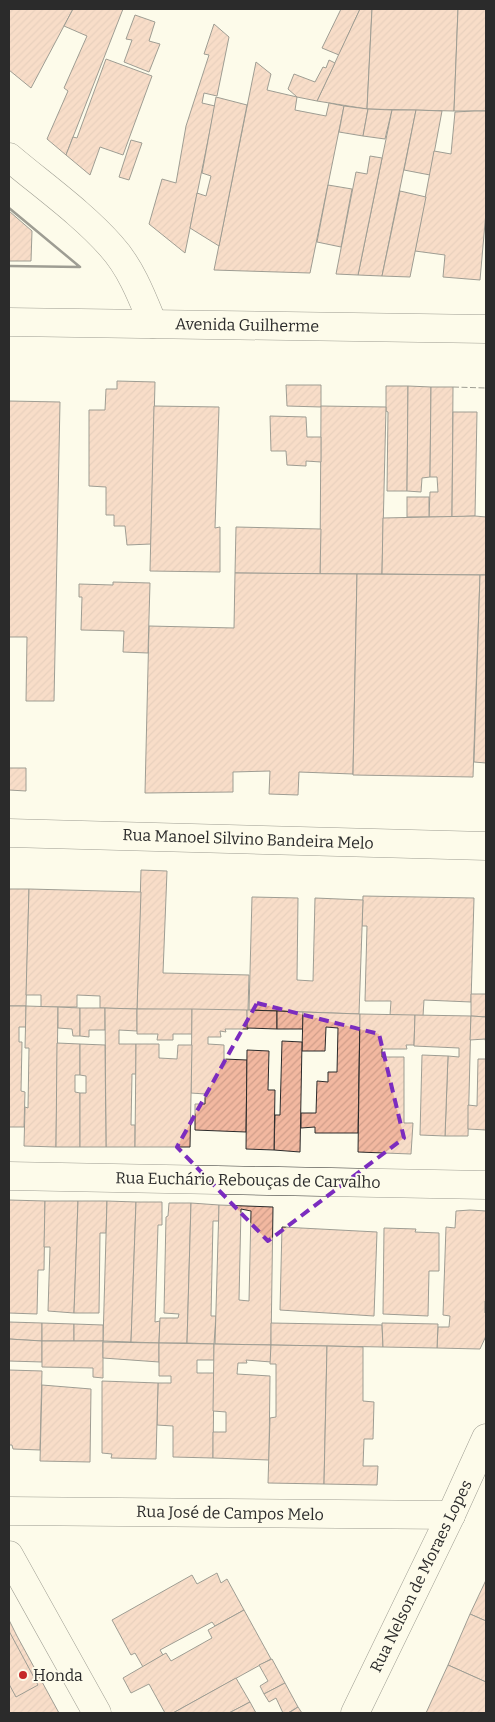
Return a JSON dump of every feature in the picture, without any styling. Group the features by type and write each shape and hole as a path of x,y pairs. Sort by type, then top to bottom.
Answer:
{"street":[{"path":"9,157 95,230 112,247 140,292 153,324"},
{"name":"Avenida Guilherme","path":"9,322 486,329"},
{"name":"Rua Manoel Silvino Bandeira Melo","path":"9,833 486,846"},
{"name":"Rua Euchário Rebouças de Carvalho","path":"9,1176 486,1185"},
{"name":"Rua Nelson de Moraes Lopes","path":"355,1713 451,1515 486,1438"},
{"name":"Rua José de Campos Melo","path":"9,1511 451,1515"},
{"path":"9,1556 97,1713"}],"highlighted area":[{"path":"257,1003 379,1034 404,1138 268,1241 177,1147"}],"building":[{"path":"9,9 73,9 31,88 9,70"},
{"path":"73,9 123,9 66,155 47,139 68,91 64,88 87,36 64,26"},
{"path":"341,9 360,9 339,55 322,48"},
{"path":"360,9 372,9 367,109 317,101"},
{"path":"372,9 458,9 454,111 367,109"},
{"path":"458,9 486,9 486,111 454,111"},
{"path":"135,15 155,22 149,41 160,44 149,72 124,62 132,40 126,39"},
{"path":"214,24 229,37 217,96 204,93 202,103 215,106 185,253 149,224 162,179 176,183 186,126 209,55 204,54"},
{"path":"106,59 152,76 123,155 100,147 90,175 66,155 73,137 77,138"},
{"path":"329,60 335,63 317,101 297,97 288,89 294,74 315,82 323,67 326,68"},
{"path":"256,62 271,74 267,90 297,97 295,110 326,116 329,103 344,106 310,273 214,270"},
{"path":"216,97 247,105 219,246 190,228 197,193 206,196 211,176 202,173"},
{"path":"344,106 368,109 363,136 339,132"},
{"path":"368,109 392,110 385,139 363,136"},
{"path":"392,110 416,110 382,276 358,275"},
{"path":"416,110 442,111 430,175 404,170"},
{"path":"486,111 486,212 480,280 443,277 445,255 415,251 434,151 451,154 455,112"},
{"path":"131,140 142,143 129,180 119,177"},
{"path":"370,156 382,158 358,275 336,274 356,172 367,174"},
{"path":"328,185 352,189 341,247 317,242"},
{"path":"400,191 426,197 410,277 382,276"},
{"path":"9,211 32,231 31,261 9,261"},
{"path":"117,381 155,382 151,544 127,545 125,526 114,526 114,515 106,515 106,487 89,486 89,410 105,410 106,389 117,389"},
{"path":"286,385 321,385 321,407 287,406"},
{"path":"386,386 408,386 407,491 387,491 388,412 386,411"},
{"path":"408,386 431,387 430,477 422,478 421,492 407,491"},
{"path":"431,387 453,387 452,517 429,517 430,492 438,492 437,477 430,477"},
{"path":"9,401 60,402 54,701 26,701 27,637 9,637"},
{"path":"154,406 219,407 215,528 220,527 220,572 150,571"},
{"path":"321,406 386,407 382,574 320,574"},
{"path":"453,412 477,412 475,516 452,517"},
{"path":"270,416 306,417 307,437 321,437 321,462 306,461 306,466 287,465 286,451 271,451"},
{"path":"407,497 429,497 429,517 407,517"},
{"path":"486,517 486,575 382,574 383,518"},
{"path":"236,527 321,529 320,574 235,573"},
{"path":"235,573 357,574 353,774 299,772 298,795 269,794 270,771 233,772 233,792 145,793 149,626 234,628"},
{"path":"357,574 480,575 473,777 353,775"},
{"path":"480,575 486,575 486,763 474,762"},
{"path":"113,582 150,583 148,653 123,652 124,631 81,630 82,597 79,597 79,584 113,585"},
{"path":"9,768 26,768 26,791 9,790"},
{"path":"141,870 167,871 163,973 249,975 248,1011 137,1009"},
{"path":"9,889 29,889 26,1006 9,1006"},
{"path":"29,889 141,892 137,1009 100,1008 100,996 77,995 77,1007 41,1007 41,995 26,995"},
{"path":"363,896 474,898 471,1002 424,1000 423,1016 390,1015 391,1001 365,1001 367,926 362,926"},
{"path":"252,897 298,898 297,980 313,981 315,898 363,900 359,1014 249,1010"},
{"path":"471,994 486,994 486,1017 471,1016"},
{"path":"9,1006 26,1006 26,1027 19,1027 19,1042 22,1042 21,1091 25,1092 24,1127 9,1127"},
{"path":"26,1006 58,1007 56,1147 24,1146 25,1107 28,1108 29,1048 25,1048"},
{"path":"58,1007 80,1008 80,1036 73,1036 72,1029 58,1028"},
{"path":"80,1008 105,1008 105,1030 89,1030 89,1037 80,1036"},
{"path":"105,1008 137,1009 137,1031 119,1030 119,1044 136,1044 136,1074 132,1074 131,1125 135,1125 135,1147 106,1147"},
{"path":"137,1009 192,1009 192,1034 173,1034 173,1040 157,1040 158,1034 137,1034"},
{"path":"192,1009 247,1010 248,1029 225,1029 226,1032 220,1031 221,1037 208,1037 208,1044 224,1045 224,1059 247,1060 246,1132 195,1130 195,1104 205,1104 205,1094 191,1093"},
{"path":"247,1010 277,1011 277,1029 247,1028"},
{"path":"277,1011 303,1012 303,1029 277,1029"},
{"path":"303,1012 360,1014 358,1133 315,1133 315,1127 301,1128 301,1113 316,1113 317,1081 328,1082 328,1072 337,1072 338,1028 326,1027 325,1051 302,1051"},
{"path":"360,1014 415,1015 414,1045 406,1045 407,1049 382,1049 382,1057 404,1057 404,1123 413,1123 411,1154 358,1152"},
{"path":"415,1015 471,1016 468,1136 445,1136 448,1056 459,1057 459,1048 414,1046"},
{"path":"471,1016 486,1017 486,1043 485,1039 470,1040"},
{"path":"282,1041 302,1042 300,1152 274,1150 275,1115 280,1115"},
{"path":"57,1043 80,1044 80,1075 75,1075 75,1092 80,1093 80,1147 56,1147"},
{"path":"80,1044 105,1045 106,1147 80,1147 80,1093 86,1093 86,1076 80,1075"},
{"path":"136,1044 159,1044 159,1058 177,1059 178,1045 192,1045 190,1147 135,1147"},
{"path":"247,1050 269,1051 268,1090 275,1090 274,1150 246,1149"},
{"path":"422,1055 448,1056 445,1136 420,1135"},
{"path":"478,1059 486,1059 486,1130 468,1129 468,1105 477,1106"},
{"path":"9,1200 45,1201 44,1270 38,1270 37,1314 9,1313"},
{"path":"45,1201 78,1201 74,1313 48,1311 50,1247 44,1247"},
{"path":"78,1201 107,1201 106,1233 100,1233 99,1313 74,1313"},
{"path":"107,1201 136,1202 131,1342 103,1341"},
{"path":"136,1202 162,1202 162,1225 158,1225 155,1322 160,1321 159,1343 131,1342"},
{"path":"169,1203 191,1203 187,1343 159,1343 160,1318 178,1318 179,1314 164,1313 166,1217 168,1216"},
{"path":"191,1203 219,1205 219,1221 213,1221 211,1316 216,1316 214,1344 187,1343"},
{"path":"219,1205 273,1207 271,1345 215,1344","holes":["241,1209 251,1211 249,1301 239,1300"]},
{"path":"456,1211 486,1211 486,1336 480,1349 437,1348 438,1327 449,1327 450,1316 443,1315 446,1227 455,1228"},
{"path":"282,1227 377,1232 374,1316 280,1310"},
{"path":"384,1228 416,1229 415,1232 439,1233 439,1271 429,1271 428,1316 383,1314"},
{"path":"9,1322 42,1323 42,1341 9,1339"},
{"path":"42,1323 74,1324 74,1341 42,1341"},
{"path":"271,1323 382,1325 383,1347 271,1345"},
{"path":"382,1323 438,1324 437,1348 383,1347"},
{"path":"74,1324 103,1325 103,1341 74,1341"},
{"path":"9,1339 42,1341 42,1362 9,1361"},
{"path":"42,1341 103,1341 103,1378 93,1377 93,1368 42,1367"},
{"path":"103,1342 159,1343 159,1362 103,1358"},
{"path":"159,1343 214,1344 214,1360 197,1360 197,1373 214,1373 213,1458 173,1457 173,1426 157,1425 158,1383 171,1383 171,1376 159,1376"},
{"path":"214,1344 271,1345 271,1362 246,1360 247,1363 238,1363 237,1374 270,1376 269,1460 213,1458 213,1432 226,1432 226,1412 213,1411"},
{"path":"271,1345 327,1346 324,1484 268,1483 270,1418 276,1417 276,1364 270,1364"},
{"path":"327,1346 363,1347 363,1401 374,1402 373,1439 364,1439 363,1466 378,1466 377,1485 324,1484"},
{"path":"9,1370 42,1371 40,1450 13,1449 12,1445 9,1445"},
{"path":"102,1381 158,1383 156,1459 111,1458 112,1454 102,1453"},
{"path":"42,1385 91,1389 90,1462 40,1461"},
{"path":"217,1573 221,1583 227,1579 244,1610 215,1626 212,1622 160,1650 163,1655 143,1667 135,1653 131,1655 112,1620 192,1575 197,1584"},
{"path":"486,1580 486,1621 470,1614"},
{"path":"244,1610 271,1659 173,1713 165,1713 149,1684 131,1693 123,1678 166,1653 171,1661 212,1638 208,1630"},
{"path":"470,1614 486,1621 486,1682 448,1665"},
{"name":"Honda","path":"9,1620 17,1636 59,1713 9,1713"},
{"path":"9,1631 38,1685 16,1697 9,1684"},
{"path":"272,1659 285,1683 264,1694 260,1686 268,1681 259,1665"},
{"path":"448,1665 486,1682 486,1713 426,1713"},
{"path":"236,1678 250,1702 229,1713 173,1713"},
{"path":"285,1683 298,1707 288,1713 283,1713 276,1698 269,1702 264,1694"},
{"path":"250,1702 256,1713 229,1713"},
{"path":"298,1707 302,1713 288,1713 292,1711"}],"fence":[{"path":"453,387 486,388"}],"wall":[{"path":"9,208 80,267 9,266"}],"place":[{"name":"Honda","path":"23,1675"}]}
